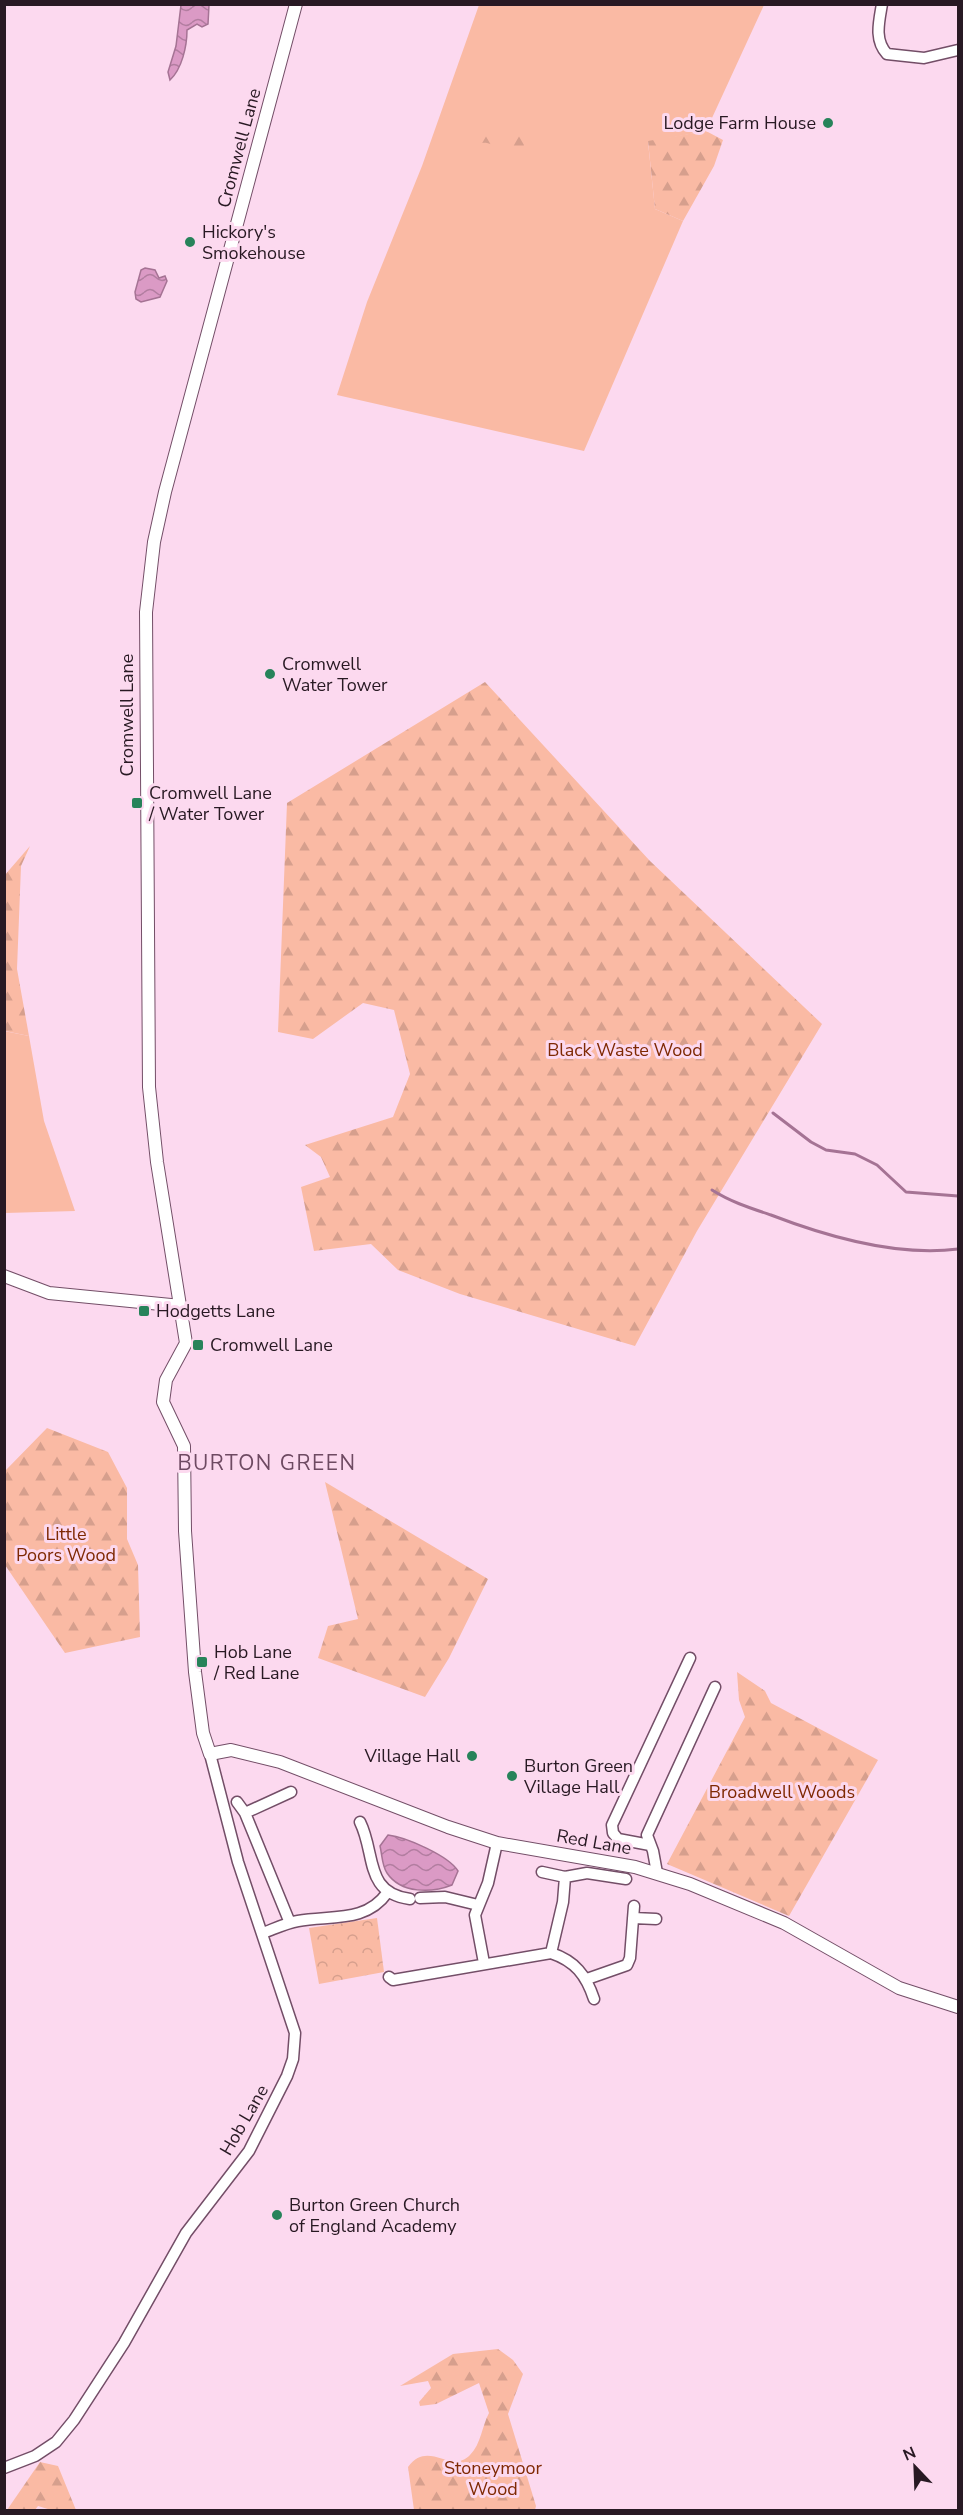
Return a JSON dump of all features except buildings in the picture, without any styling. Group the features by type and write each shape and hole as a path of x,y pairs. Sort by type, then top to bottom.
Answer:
{"street":[{"name":"Cromwell Lane","path":"210,1754 203,1733 195,1672 185,1531 185,1464 182,1440 163,1402 166,1380 186,1343 157,1162 149,1087 145,695 147,594 165,492 296,4"},
{"path":"882,4 879,27 880,46 887,54 924,58 958,50"},
{"path":"4,1276 49,1293 181,1306"},
{"path":"650,1845 618,1839 613,1833 612,1825 690,1658"},
{"path":"657,1874 646,1836 715,1687"},
{"name":"Red Lane","path":"210,1754 231,1750 280,1762 448,1827 497,1843 593,1858 657,1874 736,1902 784,1923 899,1988 958,2007"},
{"name":"Hob Lane","path":"4,2468 35,2456 56,2442 74,2420 124,2343 186,2233 249,2151 274,2103 293,2059 295,2033 238,1862 210,1754"},
{"path":"245,1813 291,1792"},
{"path":"237,1802 245,1813 290,1923"},
{"path":"360,1822 365,1832 377,1880 387,1893 415,1899 445,1897 478,1905"},
{"path":"484,1963 475,1915 488,1883 497,1843"},
{"path":"542,1872 565,1877 586,1873 626,1879"},
{"path":"551,1953 563,1902 565,1877"},
{"path":"263,1933 290,1923 359,1914 378,1904 387,1893"},
{"path":"587,1979 627,1965 630,1959 634,1906"},
{"path":"633,1918 656,1919"},
{"path":"389,1977 393,1980 551,1953 575,1965 587,1979 594,1999"}],"green space":[{"path":"479,5 764,5 706,131 648,142 655,209 683,221 584,451 337,395 367,302 422,166"},
{"path":"471,131 524,135 526,143 511,153 487,143 467,145"},
{"path":"706,131 723,140 714,166 683,221 655,209 648,141"},
{"name":"Black Waste Wood","path":"485,682 650,861 822,1024 697,1231 635,1346 460,1294 398,1270 371,1244 314,1251 301,1187 330,1177 321,1157 305,1145 393,1117 410,1074 394,1010 363,1003 313,1039 278,1032 287,803"},
{"path":"30,846 21,866 17,969 29,1036 5,1031 4,876"},
{"path":"4,1031 29,1036 44,1121 75,1211 5,1213"},
{"name":"Little Poors Wood","path":"47,1428 108,1452 127,1488 127,1539 138,1565 140,1637 65,1653 5,1565 5,1471"},
{"path":"325,1482 488,1579 449,1658 425,1697 318,1658 328,1626 358,1619"},
{"name":"Broadwell Woods","path":"737,1672 765,1691 771,1703 878,1760 789,1916 667,1864 745,1717 739,1700"},
{"path":"377,1918 384,1972 319,1984 309,1928"},
{"name":"Stoneymoor Wood","path":"498,2349 513,2360 523,2374 508,2414 536,2506 535,2510 414,2510 408,2467 416,2459 424,2456 455,2461 470,2455 477,2446 489,2413 479,2383 436,2404 420,2406 419,2402 431,2388 428,2381 400,2386 453,2354"},
{"path":"40,2462 58,2466 76,2510 51,2510 38,2506 35,2510 7,2510"}],"water":[{"path":"181,5 209,5 208,24 202,27 197,24 187,30 183,57 178,70 170,80 168,72 176,46"},
{"path":"145,268 155,270 159,278 165,276 167,281 160,297 141,302 136,299 135,292 141,270"},
{"path":"388,1835 416,1843 446,1859 458,1871 452,1885 444,1888 417,1890 400,1885 393,1880 384,1867 380,1846"}],"waterway":[{"path":"773,1113 811,1142 826,1150 855,1154 877,1165 906,1192 958,1196"},
{"path":"712,1190 748,1207 839,1238 887,1248 935,1251 958,1249"}],"place":[{"name":"Lodge Farm House","path":"828,123"},
{"name":"Hickory's Smokehouse","path":"190,242"},
{"name":"Cromwell Water Tower","path":"270,674"},
{"name":"Cromwell Lane / Water Tower","path":"137,803"},
{"name":"Hodgetts Lane","path":"144,1311"},
{"name":"Cromwell Lane","path":"198,1345"},
{"name":"Hob Lane / Red Lane","path":"202,1662"},
{"name":"Village Hall","path":"472,1756"},
{"name":"Burton Green Village Hall","path":"512,1776"},
{"name":"Burton Green Church of England Academy","path":"277,2215"}],"district":[{"name":"BURTON GREEN","path":"267,1463"}]}
